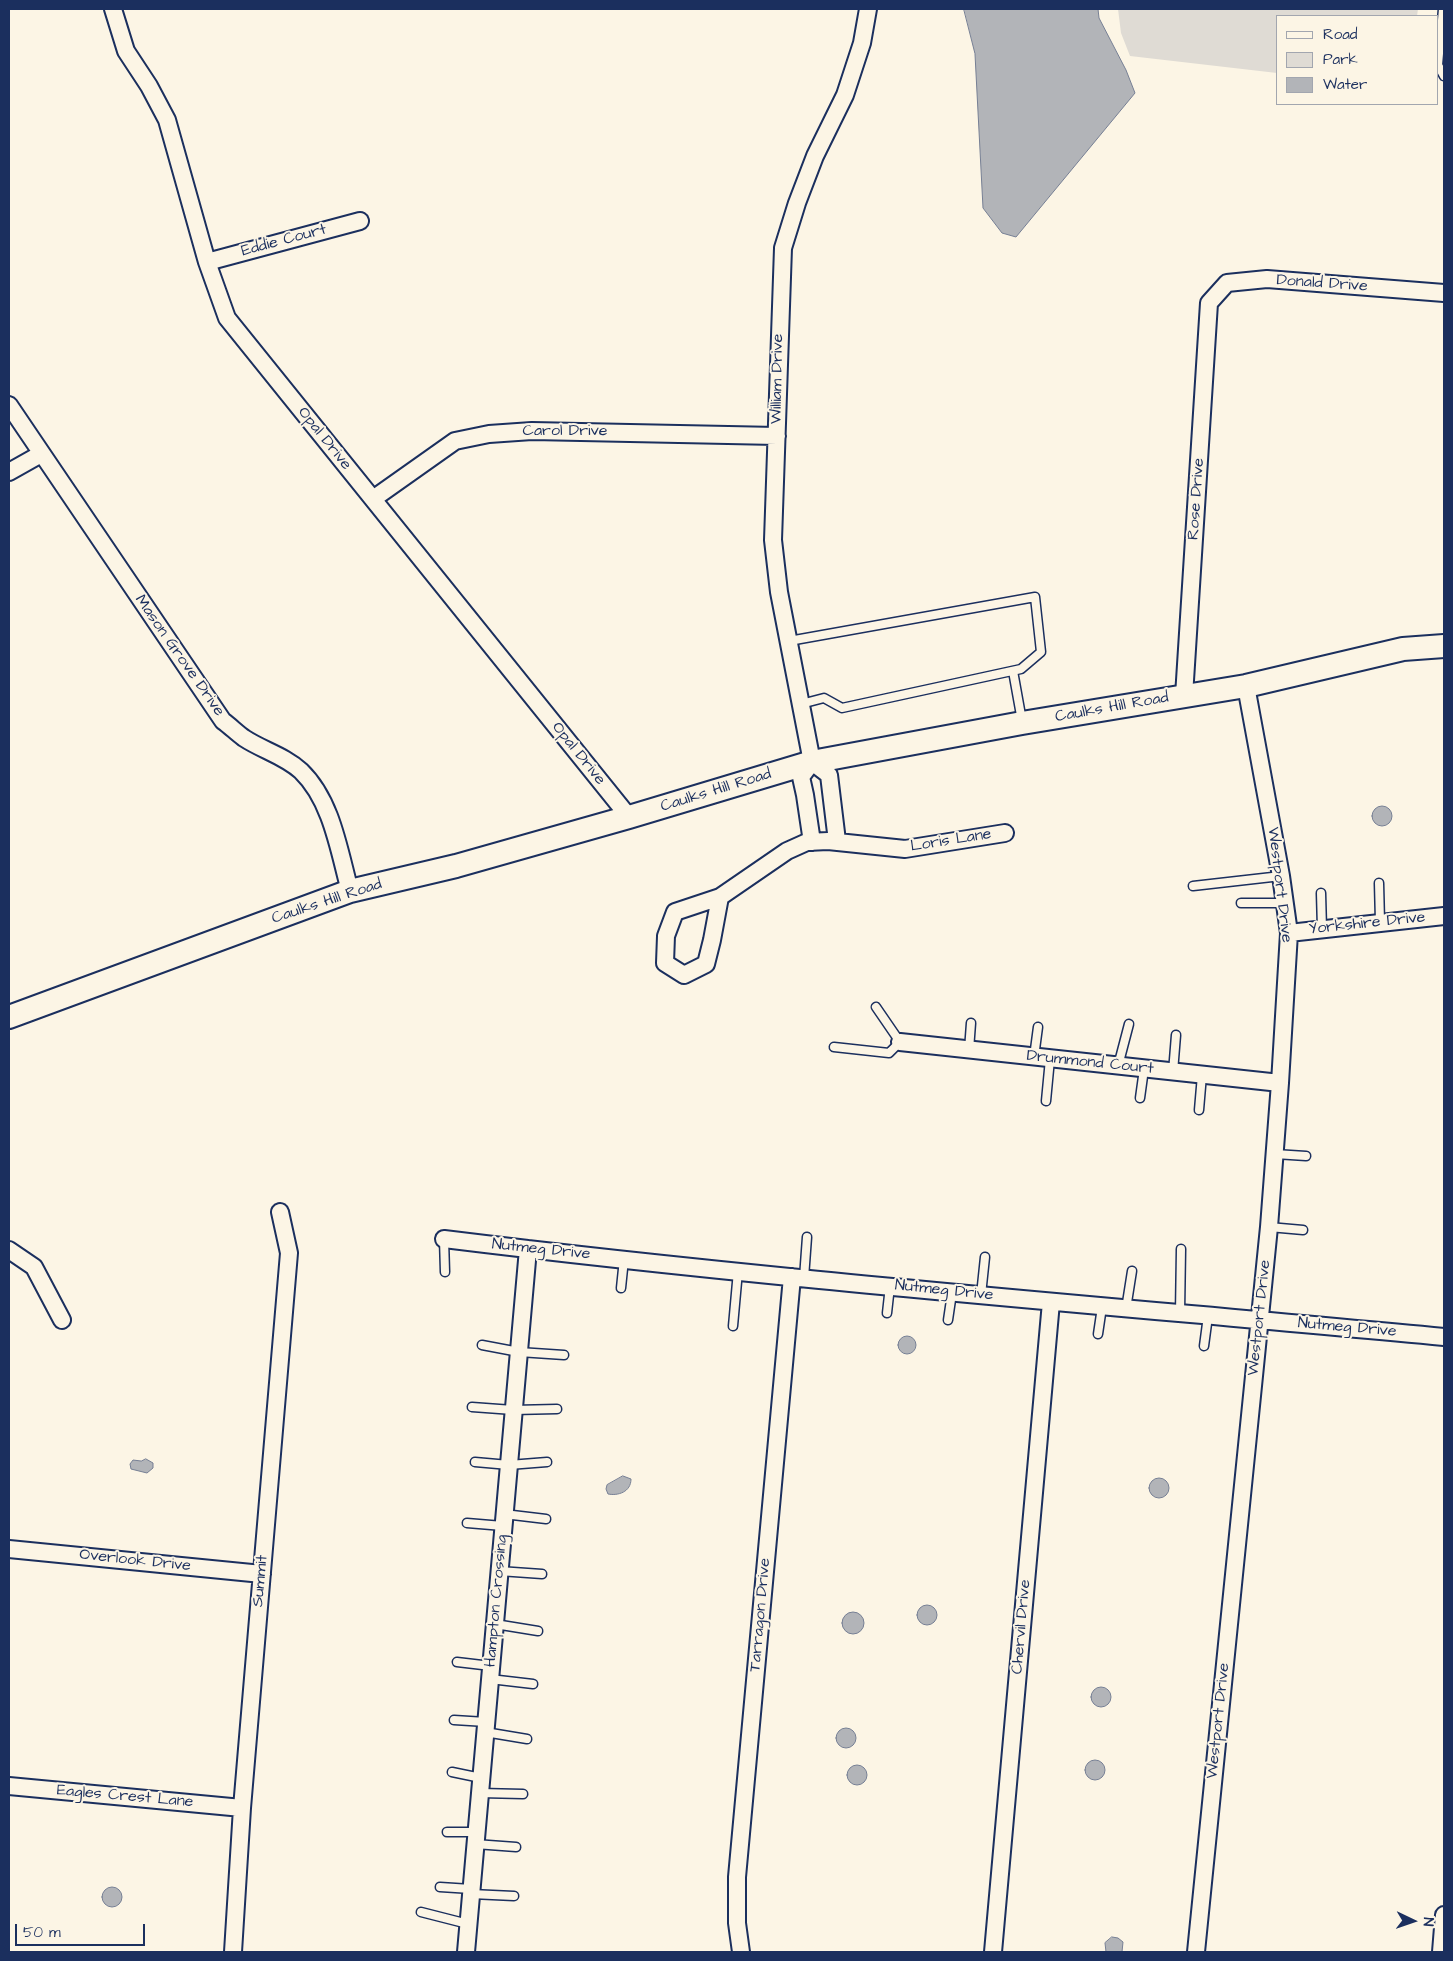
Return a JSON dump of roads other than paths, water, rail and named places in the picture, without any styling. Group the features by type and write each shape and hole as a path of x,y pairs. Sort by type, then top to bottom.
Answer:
{"main road":[{"name":"Caulks Hill Road","path":"9,1017 350,891 456,866 812,762 1022,723 1246,686 1403,649 1444,646"}],"street":[{"name":"Opal Drive","path":"113,9 126,51 149,86 167,120 208,262 227,318 629,817"},
{"name":"William Drive","path":"812,762 779,592 773,540 783,248 797,203 815,156 845,96 862,43 868,9"},
{"name":"Eddie Court","path":"208,262 360,221"},
{"name":"Donald Drive","path":"1209,303 1227,283 1267,279 1444,293"},
{"name":"Rose Drive","path":"1184,696 1209,303"},
{"name":"Mason Grove Drive","path":"9,406 223,721 245,738 278,755 300,770 319,793 350,891"},
{"name":"Carol Drive","path":"373,499 455,441 489,434 532,431 777,436"},
{"path":"9,472 41,454"},
{"name":"Westport Drive","path":"1196,1952 1269,1227 1289,933 1282,876 1246,686"},
{"path":"812,842 805,795 800,777 812,762 829,775 837,842"},
{"name":"Loris Lane","path":"720,897 706,964 684,976 665,963 666,936 675,912 720,897 787,851 807,842 837,842 905,849 1005,833"},
{"name":"Yorkshire Drive","path":"1289,933 1444,916"},
{"name":"Drummond Court","path":"900,1042 1280,1083"},
{"name":"Summit","path":"233,1952 242,1808 289,1253 280,1212"},
{"name":"Nutmeg Drive","path":"444,1239 738,1271 1102,1307 1444,1336"},
{"name":"Hampton Crossing","path":"466,1952 528,1249"},
{"path":"9,1250 34,1267 62,1320"},
{"name":"Tarragon Drive","path":"741,1952 737,1923 737,1877 798,1277"},
{"name":"Chervil Drive","path":"993,1952 1051,1302"},
{"name":"Overlook Drive","path":"9,1549 262,1574"},
{"name":"Eagles Crest Lane","path":"9,1786 242,1808"},
{"path":"1441,1952 1444,1915"}],"lane":[{"path":"1443,9 1438,65 1444,76"},
{"path":"789,641 1035,597 1041,652 1022,669 842,708 824,698 801,704"},
{"path":"1013,671 1022,723"},
{"path":"1194,886 1282,876"},
{"path":"1379,883 1380,922"},
{"path":"1321,894 1322,929"},
{"path":"1242,904 1285,903"},
{"path":"834,1047 889,1052 900,1042 876,1007"},
{"path":"969,1050 971,1023"},
{"path":"1118,1066 1129,1024"},
{"path":"1038,1027 1046,1101"},
{"path":"1173,1072 1176,1035"},
{"path":"1140,1098 1144,1069"},
{"path":"1199,1110 1202,1075"},
{"path":"1275,1154 1306,1156"},
{"path":"1269,1227 1303,1230"},
{"path":"798,1277 807,1237"},
{"path":"444,1239 445,1272"},
{"path":"1180,1314 1181,1249"},
{"path":"981,1295 985,1257"},
{"path":"622,1288 624,1259"},
{"path":"733,1326 738,1271"},
{"path":"1126,1309 1132,1271"},
{"path":"887,1314 890,1286"},
{"path":"948,1320 952,1292"},
{"path":"1098,1334 1102,1307"},
{"path":"1204,1346 1208,1316"},
{"path":"482,1345 518,1352 564,1355"},
{"path":"472,1407 514,1410 557,1409"},
{"path":"475,1462 509,1464 547,1462"},
{"path":"467,1523 504,1520 546,1520"},
{"path":"499,1571 542,1574"},
{"path":"495,1624 538,1631"},
{"path":"457,1662 533,1684"},
{"path":"454,1720 527,1739"},
{"path":"452,1772 481,1786 523,1794"},
{"path":"447,1832 516,1847"},
{"path":"440,1887 514,1896"},
{"path":"422,1912 468,1924"}],"water":[{"path":"964,9 1098,9 1099,18 1126,70 1135,93 1016,237 1002,233 983,208 975,54"},
{"path":"1382,806 1389,809 1392,816 1389,823 1382,826 1375,823 1372,816 1375,809"},
{"path":"907,1336 915,1341 916,1345 911,1353 907,1354 899,1349 898,1345 903,1337"},
{"path":"146,1459 153,1463 153,1468 147,1473 131,1469 130,1464 133,1460 141,1461"},
{"path":"623,1476 631,1479 629,1487 620,1494 608,1494 607,1485"},
{"path":"1159,1478 1166,1481 1169,1488 1166,1495 1159,1498 1152,1495 1149,1488 1152,1481"},
{"path":"927,1605 934,1608 937,1615 934,1622 927,1625 920,1622 917,1615 920,1608"},
{"path":"849,1612 857,1612 864,1619 864,1627 857,1634 849,1634 842,1627 842,1619"},
{"path":"1101,1687 1108,1690 1111,1697 1108,1704 1101,1707 1094,1704 1091,1697 1094,1690"},
{"path":"846,1728 853,1731 856,1738 853,1745 846,1748 839,1745 836,1738 839,1731"},
{"path":"1095,1760 1102,1763 1105,1770 1102,1777 1095,1780 1088,1777 1085,1770 1088,1763"},
{"path":"857,1765 864,1768 867,1775 864,1782 857,1785 850,1782 847,1775 850,1768"},
{"path":"112,1887 119,1890 122,1897 119,1904 112,1907 105,1904 102,1897 105,1890"},
{"path":"1112,1937 1118,1938 1123,1942 1122,1952 1106,1952 1105,1943"}]}
